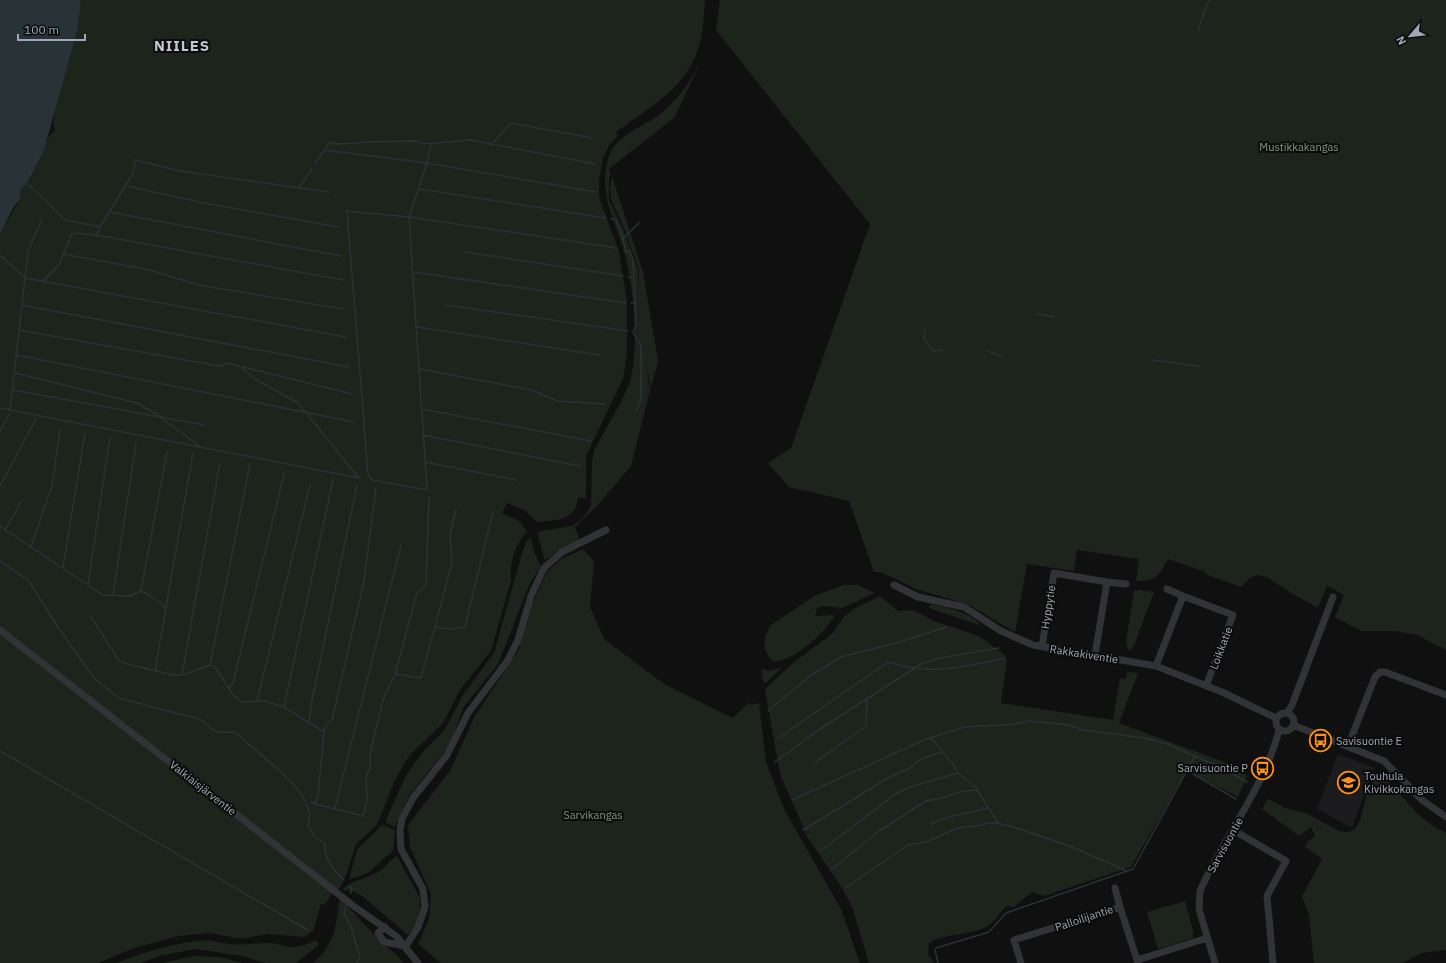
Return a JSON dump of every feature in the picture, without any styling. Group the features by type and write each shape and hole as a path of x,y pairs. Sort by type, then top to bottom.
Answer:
{"street":[{"path":"385,927 378,933 384,942 406,946 418,927 425,907 423,889 401,849 400,830 402,819 413,798 447,755 468,713 508,660 518,640 531,596 544,568 562,552 606,530"},
{"name":"Hyppytie","path":"1042,646 1054,573 1126,584"},
{"path":"1094,655 1107,582"},
{"name":"Rakkakiventie","path":"894,585 918,597 964,607 1012,637 1033,645 1156,666 1206,686 1276,718"},
{"name":"Loikkatie","path":"1167,589 1233,615 1206,686"},
{"path":"1156,666 1183,596"},
{"path":"1287,713 1292,706 1333,597"},
{"name":"Valkiaisjärventie","path":"0,630 355,907 385,927 406,946 418,963"},
{"path":"1348,746 1375,677 1380,672 1385,672 1446,696"},
{"path":"1287,713 1292,716 1293,725 1288,731 1279,730 1276,726 1276,718 1281,714 1287,713"},
{"path":"1293,725 1384,761 1422,800 1446,816"},
{"name":"Sarvisuontie","path":"1215,963 1199,909 1199,897 1203,885 1264,774 1279,730"},
{"path":"1234,830 1286,861 1267,896 1273,963"},
{"path":"1115,888 1120,907"},
{"name":"Palloilijantie","path":"1021,963 1014,940 1120,907 1138,962"},
{"path":"1138,962 1207,938"}],"shaded area":[{"path":"0,0 81,0 78,28 44,150 27,183 20,190 20,199 13,208 0,235"},
{"name":"Touhula Kivikkokangas","path":"1338,754 1374,768 1352,828 1317,809"}],"green space":[{"path":"81,0 705,0 701,39 691,65 674,88 663,98 616,132 618,136 610,144 603,158 599,180 599,197 619,252 627,301 627,353 623,379 586,456 586,498 578,498 573,511 564,518 537,522 524,510 507,503 502,513 519,521 527,531 517,547 512,560 511,580 491,651 460,690 443,723 409,756 394,782 377,825 356,844 347,873 339,889 332,893 325,905 321,904 313,931 304,937 267,934 241,939 210,933 178,936 134,948 98,963 0,963 0,235 20,199 20,190 27,183 49,136 55,131 53,123 56,105 78,28"},
{"name":"Mustikkakangas","path":"720,0 1446,0 1446,650 1417,635 1395,631 1361,631 1335,617 1344,595 1327,586 1318,608 1291,593 1267,577 1257,575 1250,578 1241,587 1205,574 1206,572 1168,559 1162,570 1153,579 1143,581 1136,581 1139,559 1077,550 1074,571 1027,564 1015,632 969,605 916,589 881,572 874,572 849,501 789,487 768,463 791,448 870,224 716,30"},
{"path":"705,52 675,117 609,169 611,175 609,178 609,200 623,229 638,270 638,289 639,270 624,228 611,199 610,189 612,176 643,272 658,361 651,388 646,363 650,390 631,466 597,506 575,527 580,540 556,552 545,561 537,532 571,526 580,521 587,513 591,505 592,462 594,451 617,410 629,384 632,371 635,338 633,302 625,255 609,208 607,197 605,172 608,159 611,151 622,138 652,120 674,102 696,70"},
{"path":"531,537 533,550 541,566 530,583 498,664 463,708 453,737 444,752 409,796 395,827 385,822 406,775 422,753 444,731 463,695 494,653 521,557 526,542"},
{"name":"Sarvikangas","path":"583,549 594,562 590,607 604,639 664,684 733,718 749,702 750,705 759,703 766,762 784,809 841,909 860,963 441,963 418,944 429,919 431,894 410,847 408,825 450,771 475,716 519,649 528,613 547,572 561,559"},
{"path":"844,585 857,585 875,593 842,608 823,606 817,608 815,616 835,615 824,630 817,638 800,651 782,660 773,662 769,658 764,644 766,635 771,625 816,595"},
{"path":"1139,590 1154,592 1133,648 1128,650 1126,642 1134,591"},
{"path":"880,596 898,611 913,610 934,621 979,636 1005,655 1007,660 1001,703 1113,720 1120,678 1126,679 1127,672 1138,673 1119,723 1243,769 1247,777 1238,797 1187,770 1131,867 1044,896 1032,892 1014,907 1006,906 989,925 982,929 943,937 929,943 928,954 934,963 869,963 852,907 842,888 808,838 780,774 765,689 794,662 832,634 844,617 854,609"},
{"path":"930,604 964,614 977,621 982,626 929,608"},
{"path":"782,667 765,684 762,677 762,669 769,671"},
{"path":"1378,774 1393,786 1418,814 1432,825 1446,833 1446,950 1422,953 1402,963 1314,963 1309,915 1302,896 1322,859 1305,847 1307,842 1315,836 1311,827 1299,836 1262,809 1268,799 1285,808 1306,813 1339,831 1348,832 1355,829 1360,821 1366,797 1374,776"},
{"path":"382,825 395,830 393,850 369,872 349,879 357,850"},
{"path":"397,856 420,898 419,919 408,935 362,896 353,891 342,890 349,884 378,872"},
{"path":"340,898 381,942 404,963 313,963 321,956 330,942 335,926"},
{"path":"1185,901 1193,931 1193,938 1158,949 1147,912"},
{"path":"210,940 227,944 276,943 289,947 296,947 316,940 319,945 296,963 265,963 242,956 195,949 159,956 141,963 116,963 162,948"},
{"path":"195,956 219,957 242,963 162,963"}],"waterway":[{"path":"1198,30 1209,0"},
{"path":"491,145 511,123 592,138"},
{"path":"325,149 329,142 338,144 416,141 424,144 471,140 595,164"},
{"path":"431,144 427,163 596,192"},
{"path":"315,163 325,150 427,163 409,217 347,211 368,474 372,480 427,490 409,217 617,248"},
{"path":"27,183 65,220 100,227 133,173 135,160 180,171 329,192"},
{"path":"299,187 312,169"},
{"path":"126,186 204,203 339,227"},
{"path":"419,189 606,218"},
{"path":"110,212 341,256"},
{"path":"42,219 28,251 25,278 346,337"},
{"path":"611,219 616,220 622,235 626,252 629,251 633,258 636,325 633,332 641,346 641,400 636,411"},
{"path":"623,238 639,223"},
{"path":"43,281 59,265 71,235 75,233 96,235 100,227"},
{"path":"96,235 343,280"},
{"path":"465,252 623,276"},
{"path":"63,254 150,270 198,285 344,309"},
{"path":"0,255 25,278 10,409"},
{"path":"413,272 626,303"},
{"path":"628,277 634,278"},
{"path":"631,303 636,304"},
{"path":"22,305 349,367"},
{"path":"446,305 628,331"},
{"path":"1037,314 1055,317"},
{"path":"417,327 599,355"},
{"path":"925,329 924,339 933,351 942,350"},
{"path":"19,330 219,366 229,363 241,367 255,379 298,403 359,478"},
{"path":"988,351 1002,357"},
{"path":"17,355 354,422"},
{"path":"1153,360 1198,366"},
{"path":"243,367 352,394"},
{"path":"420,369 532,390 557,401 605,404"},
{"path":"15,373 137,403 159,416 198,445"},
{"path":"13,390 204,425"},
{"path":"0,408 359,478"},
{"path":"422,409 591,441"},
{"path":"0,431 10,413"},
{"path":"0,486 36,419"},
{"path":"31,547 52,486 60,429"},
{"path":"63,567 85,433"},
{"path":"423,435 580,466"},
{"path":"88,584 110,437"},
{"path":"113,595 136,443"},
{"path":"141,590 167,452"},
{"path":"155,670 193,453"},
{"path":"425,462 516,480"},
{"path":"182,674 220,463"},
{"path":"210,665 250,464"},
{"path":"229,687 233,683 284,474"},
{"path":"284,707 333,480"},
{"path":"257,701 310,485"},
{"path":"309,722 312,700 357,485"},
{"path":"324,732 325,726 332,720 364,581 376,488"},
{"path":"315,804 363,816 367,801 366,778 370,767 370,754 383,700 395,674 417,593 426,585 429,498"},
{"path":"5,530 22,500"},
{"path":"395,674 421,678 452,563 450,535 456,509"},
{"path":"435,627 449,629 465,627 493,511"},
{"path":"0,526 103,595 130,596 141,591 151,596 165,607"},
{"path":"335,808 401,545"},
{"path":"0,561 29,581 59,629 95,679 119,698 202,720 213,730 235,732 294,785 305,801"},
{"path":"91,617 118,659 123,663 173,675 182,675 210,665 215,667 233,695 242,702 265,701 284,707 324,732 318,795 315,804 311,802"},
{"path":"768,711 810,676 841,657 900,642 946,627"},
{"path":"775,762 820,729 921,664 940,658 999,648"},
{"path":"777,739 888,662 917,669 946,669 1004,658"},
{"path":"814,763 866,726 867,698"},
{"path":"792,800 924,740 965,727 1015,724 1028,721 1069,725 1083,730 1144,738 1167,744 1218,766 1247,782"},
{"path":"931,738 956,768 958,773"},
{"path":"0,751 308,930"},
{"path":"803,830 888,778 910,768 921,759 942,752"},
{"path":"938,963 935,950 936,948 989,932 1006,913 1133,869 1195,756"},
{"path":"1188,771 1236,799"},
{"path":"821,851 894,795 907,788 958,773 977,788 977,790"},
{"path":"831,870 879,831 926,801 942,798 963,791 977,790 998,823"},
{"path":"306,804 310,814 308,826 315,837 325,844 326,855 330,864 344,880"},
{"path":"931,824 949,817 988,808"},
{"path":"845,888 908,845 926,842 958,828 989,823 998,823 1023,830 1072,847 1127,871"},
{"path":"349,886 352,889 351,893"},
{"path":"347,904 344,913 351,927 359,954"},
{"path":"357,963 360,957"}],"place":[{"name":"Savisuontie E","path":"1321,741"},
{"name":"Sarvisuontie P","path":"1263,768"},
{"name":"Touhula Kivikkokangas","path":"1348,782"}],"district":[{"name":"NIILES","path":"182,46"}]}
